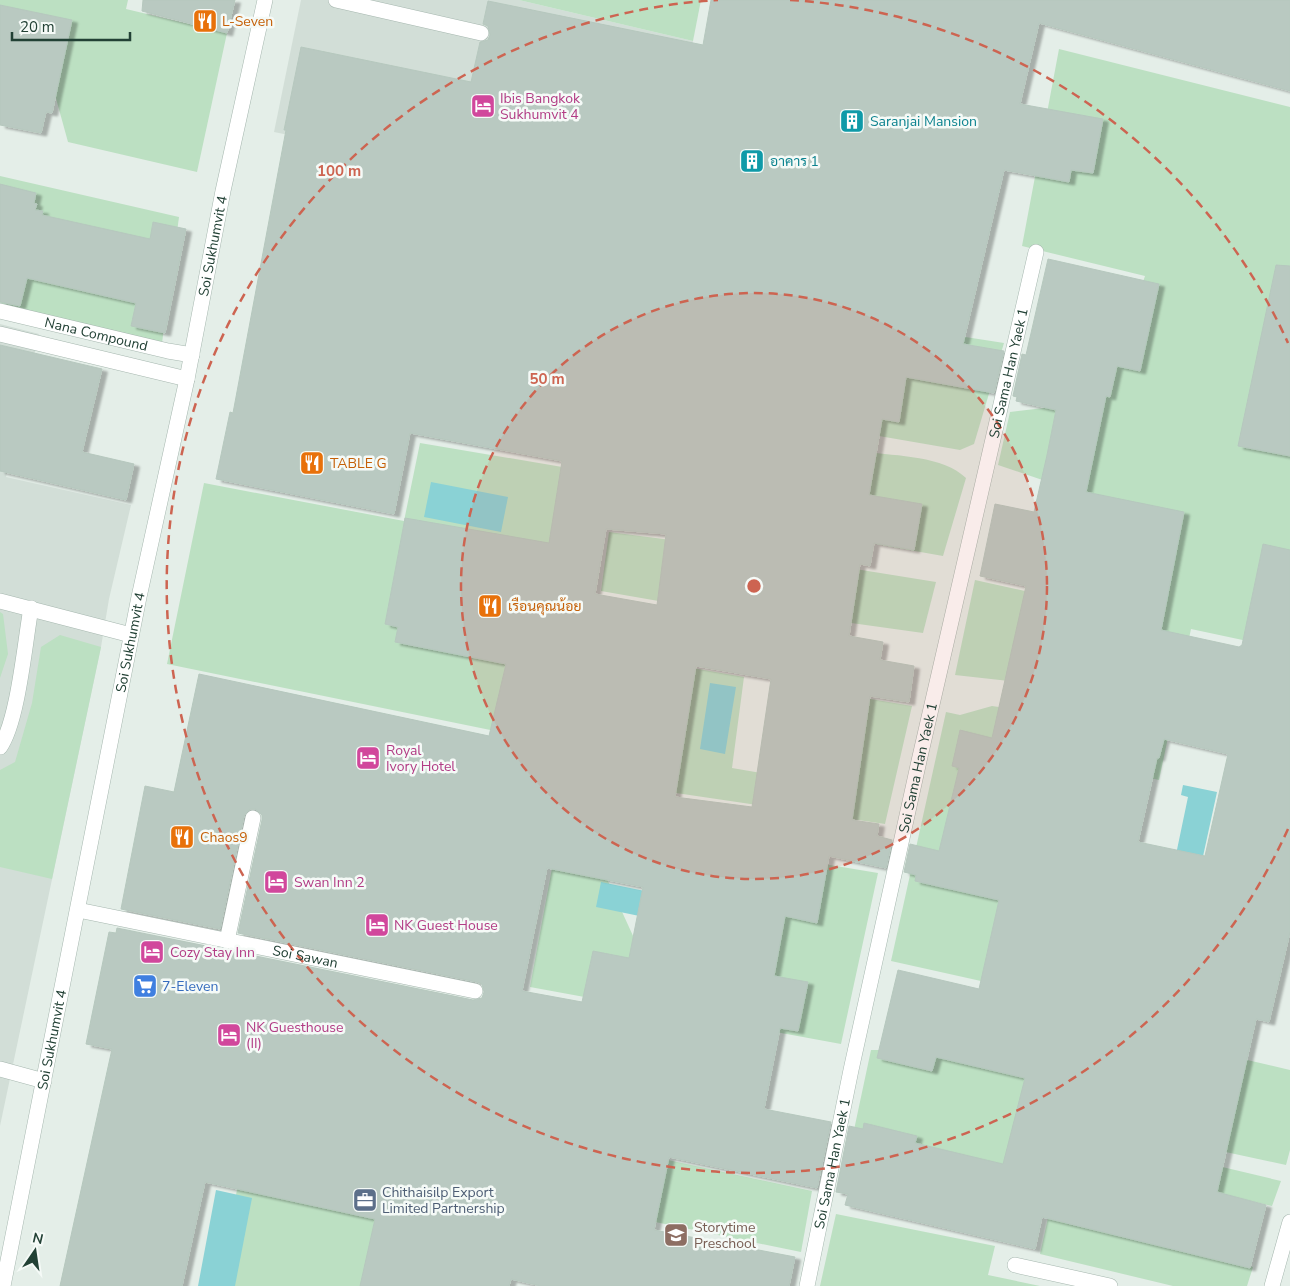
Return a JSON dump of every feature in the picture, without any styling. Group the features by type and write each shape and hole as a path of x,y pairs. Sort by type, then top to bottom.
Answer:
{"street":[{"name":"Soi Sukhumvit 4","path":"3,1286 131,635 187,379 224,191 265,0"},
{"path":"336,0 481,34"},
{"name":"Soi Sama Han Yaek 1","path":"807,1286 851,1070 914,780 1036,252"},
{"name":"Nana Compound","path":"0,311 149,347 192,354"},
{"path":"0,334 187,379"},
{"path":"0,601 131,635"},
{"path":"0,747 6,738 18,685 31,608"},
{"path":"227,941 253,818"},
{"name":"Soi Sawan","path":"78,910 475,991"},
{"path":"0,1069 44,1081"},
{"path":"1272,1286 1290,1222"},
{"path":"1015,1265 1110,1286"}],"shaded area":[{"name":"Ibis Bangkok Sukhumvit 4","path":"301,0 519,0 693,41 662,212 274,132"},
{"path":"0,324 39,334 6,477 131,505 109,599 101,647 0,1126"}],"green space":[{"path":"0,0 128,0 126,9 227,33 197,172 68,142 46,62 0,49"},
{"path":"519,0 701,0 693,41"},
{"path":"1059,49 1290,107 1290,650 1191,629 1159,780 970,738 1107,1009 891,961 946,712 960,715 992,706 1027,711 1027,683 955,675 975,580 1142,617 1166,522 998,465 1010,412 1103,401 1145,276 1022,246"},
{"path":"0,176 179,217 162,343 0,305"},
{"path":"792,310 1004,343 974,444 960,450 775,418"},
{"path":"420,443 574,469 520,736 167,664 204,483 404,521"},
{"path":"866,452 933,461 957,471 966,478 943,556 853,540"},
{"path":"609,532 710,545 670,603 601,591"},
{"path":"843,567 936,582 923,633 837,621"},
{"path":"0,612 3,614 8,654 0,678"},
{"path":"60,635 101,647 52,879 0,867 0,770 15,762 32,703 41,647"},
{"path":"670,664 744,677 732,768 835,786 853,696 912,706 885,824 649,789"},
{"path":"569,776 592,846 639,949 782,857 878,873 841,1044 530,987"},
{"path":"871,1050 937,1050 1093,1071 1079,1133 1281,1181 1272,1206 1061,1157 1055,1182 851,1144"},
{"path":"1243,1059 1290,1070 1290,1150 1286,1165 1221,1151"},
{"path":"589,1143 812,1191 801,1252 636,1218"},
{"path":"239,1179 449,1221 434,1286 219,1286"},
{"path":"836,1214 995,1246 988,1275 1040,1286 820,1286"},
{"path":"1048,1218 1253,1267 1247,1286 1173,1286 1040,1254"}],"water":[{"path":"431,482 508,497 501,532 424,517"},
{"path":"710,683 736,687 725,754 700,749"},
{"path":"1183,785 1217,792 1195,893 1169,888 1188,797 1181,795"},
{"path":"601,882 713,905 707,930 596,907"},
{"path":"216,1190 252,1198 235,1286 198,1286"}],"building":[{"name":"L-Seven","path":"143,0 235,0 227,33 142,11"},
{"path":"711,0 1290,0 1290,91 1039,23 1020,104 1103,119 1093,173 1071,170 1069,182 1004,170 963,344 1004,351 994,393 906,377 899,422 882,419 869,495 922,504 914,550 874,543 870,566 860,564 849,636 883,642 880,660 914,666 909,702 870,696 852,820 879,824 877,836 892,840 886,868 829,856 817,923 785,916 774,976 808,982 798,1031 780,1028 764,1109 831,1122 817,1188 669,1157 654,1230 795,1257 789,1286 541,1286 511,1279 509,1286 360,1286 375,1219 205,1182 182,1286 60,1286 112,1049 86,1044 109,932 116,933 117,928 473,1000 482,998 484,992 482,984 477,982 238,933 262,820 262,815 255,809 250,809 244,816 220,929 121,909 145,786 174,792 199,674 489,736 506,664 395,642 398,627 385,624 405,518 549,543 562,461 410,433 394,514 216,479 230,412 233,413 286,130 284,130 301,47 471,82 480,42 488,40 490,35 488,26 483,24 488,1 703,45","holes":["606,529 666,534 657,605 595,594","696,666 771,679 752,807 675,797","547,868 643,887 629,958 593,951 582,1002 522,991"]},
{"path":"0,5 72,20 52,113 46,112 41,133 0,125"},
{"path":"0,184 36,193 34,203 37,204 35,210 43,211 42,215 150,239 153,222 186,229 165,333 131,326 136,303 27,278 20,306 0,302"},
{"path":"1048,259 1159,284 1140,371 1117,366 1110,397 1106,396 1086,492 1184,512 1161,630 1239,647 1242,645 1263,544 1290,550 1290,932 1269,1022 1256,1019 1217,1192 1266,1205 1250,1268 1042,1217 1035,1249 845,1205 848,1194 836,1192 849,1126 863,1129 864,1123 917,1136 915,1143 1003,1164 1025,1078 936,1057 932,1071 877,1058 898,970 979,989 999,900 915,881 916,875 904,872 910,844 939,851 959,768 952,766 960,730 992,738 1026,586 980,576 995,504 1034,512 1056,410 1016,401 1017,397 1013,396 1022,354 1026,355","holes":["1164,739 1228,754 1205,856 1138,842 1157,758 1159,758"]},
{"path":"1276,265 1290,266 1290,456 1238,446"},
{"path":"0,345 102,369 82,452 134,464 126,500 0,471"}],"place":[{"name":"L-Seven","path":"205,21"},
{"name":"Ibis Bangkok Sukhumvit 4","path":"483,106"},
{"name":"Saranjai Mansion","path":"852,121"},
{"name":"อาคาร 1","path":"752,161"},
{"name":"TABLE G","path":"312,463"},
{"name":"เรือนคุณน้อย","path":"490,606"},
{"name":"Royal Ivory Hotel","path":"368,758"},
{"name":"Chaos9","path":"182,837"},
{"name":"Swan Inn 2","path":"276,882"},
{"name":"NK Guest House","path":"377,925"},
{"name":"Cozy Stay Inn","path":"152,952"},
{"name":"7-Eleven","path":"145,986"},
{"name":"NK Guesthouse (II)","path":"229,1035"},
{"name":"Chithaisilp Export Limited Partnership","path":"365,1200"},
{"name":"Storytime Preschool","path":"676,1235"}]}
